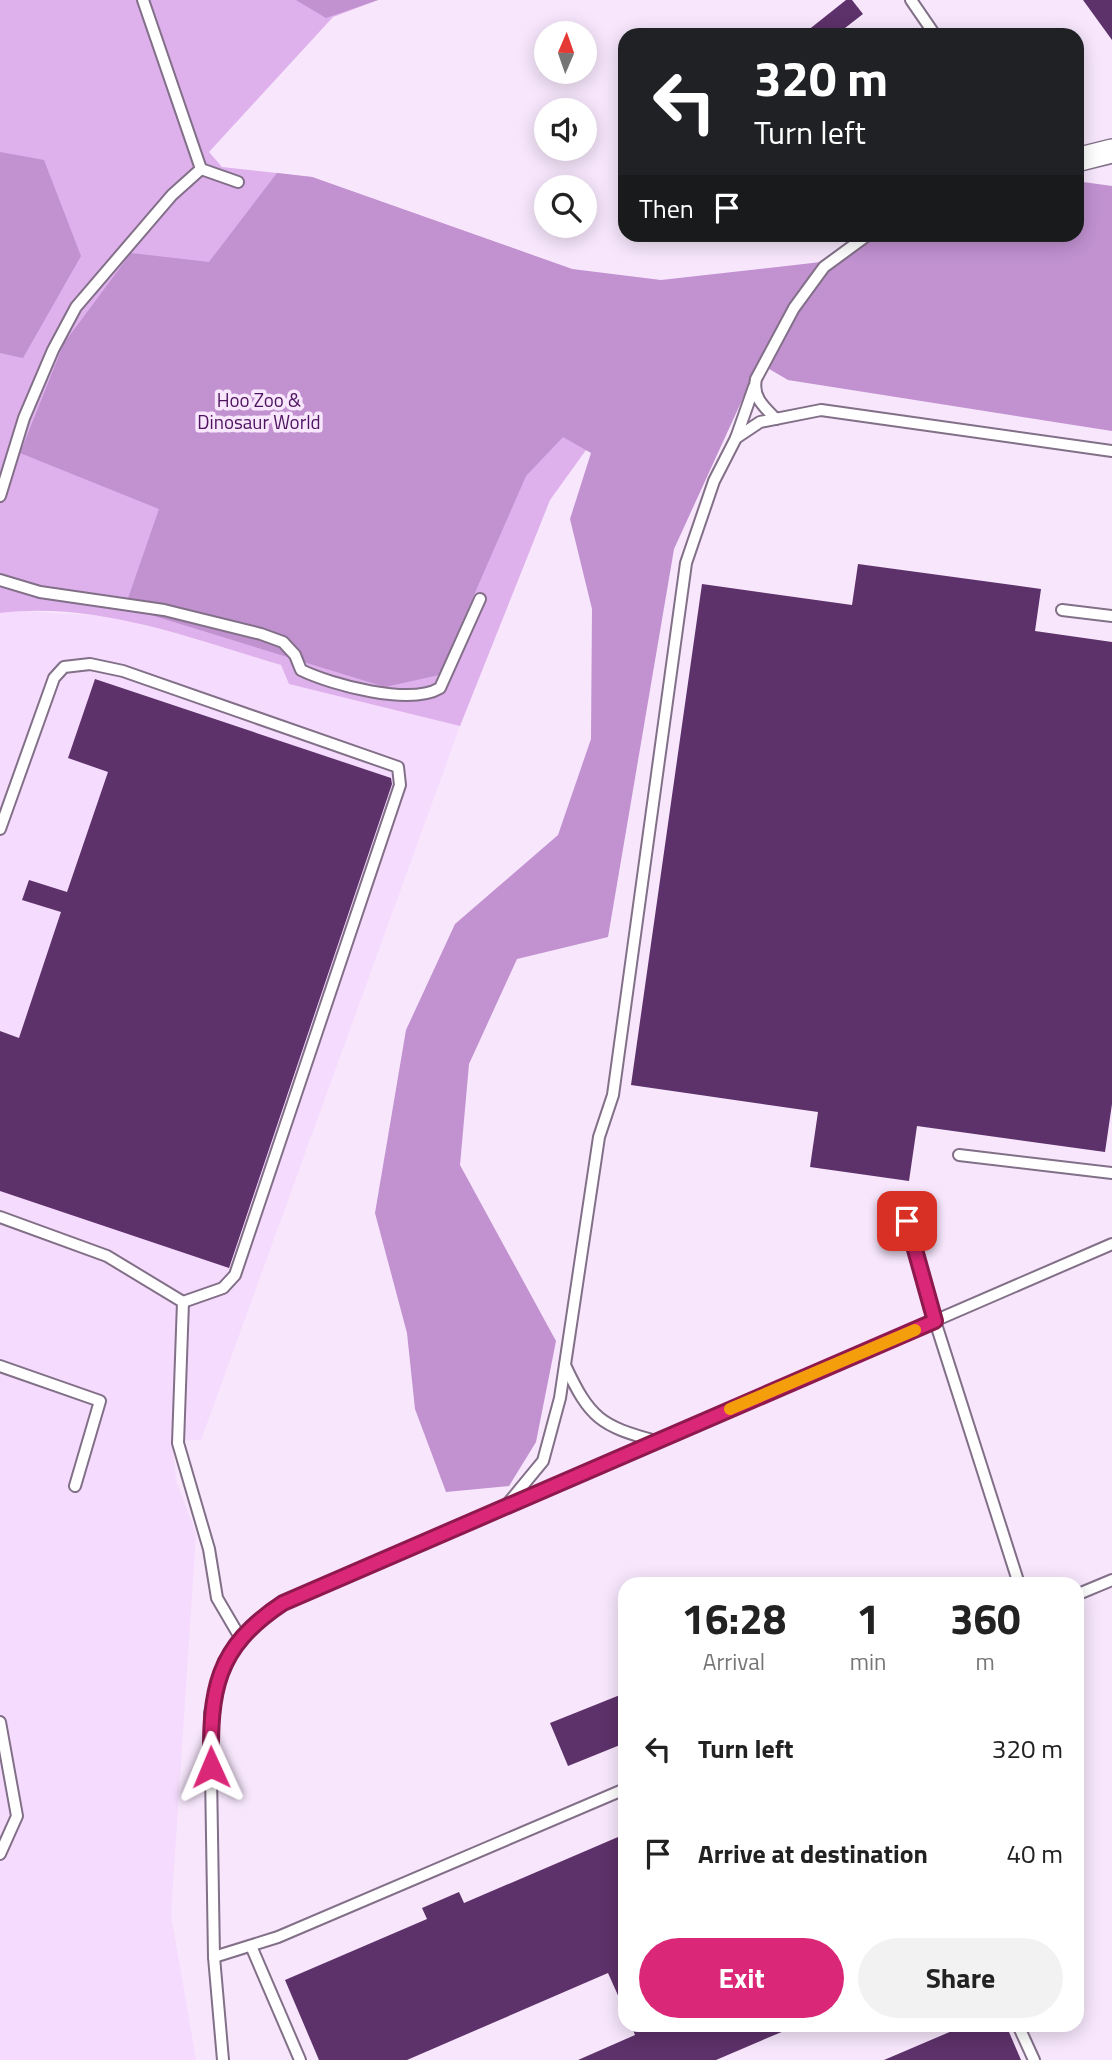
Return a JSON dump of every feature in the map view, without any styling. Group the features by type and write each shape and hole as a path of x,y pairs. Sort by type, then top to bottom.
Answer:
{"street":[{"path":"1084,158 1112,151"}],"lane":[{"path":"143,0 201,169"},
{"path":"911,0 930,28"},
{"path":"201,169 237,182"},
{"path":"0,496 24,418 53,350 76,307 172,195 201,169"},
{"path":"505,1507 543,1461 560,1398 599,1137 613,1095 686,563 714,481 736,438 754,387 794,308 824,267 858,242"},
{"path":"754,387 758,401 776,419"},
{"path":"736,438 760,422 821,410 1112,451"},
{"path":"0,580 40,592 164,610 261,634 283,642 295,655 301,670 316,677 405,696 429,695 440,688 480,599"},
{"path":"1062,610 1112,616"},
{"path":"0,829 54,678 64,667 90,664 123,671 398,767 400,785 235,1275 223,1288 183,1302"},
{"path":"959,1155 1112,1173"},
{"path":"0,1217 107,1256 183,1302"},
{"path":"907,1221 935,1321 1016,1577"},
{"path":"223,2060 214,1958 210,1713 224,1661 255,1622 283,1603 1112,1244"},
{"path":"183,1302 178,1443 209,1549 217,1598 241,1639"},
{"path":"565,1365 581,1399 612,1429 656,1441"},
{"path":"0,1366 100,1401 75,1486"},
{"path":"1084,1592 1112,1580"},
{"path":"0,1723 17,1816 0,1854"},
{"path":"214,1958 251,1946 618,1792"},
{"path":"251,1946 300,2060"},
{"path":"1021,2032 1034,2060"}],"shaded area":[{"path":"21,611 121,617 281,665 289,684 460,726 201,1440 172,1440 176,1480 196,1534 171,1915 196,2060 0,2060 0,613"}],"green space":[{"name":"Hoo Zoo & Dinosaur World","path":"0,0 378,0 333,17 209,152 222,167 312,177 572,269 694,300 550,500 460,726 289,684 281,665 142,624 72,612 0,613"},
{"path":"296,0 378,0 326,18"},
{"path":"0,152 44,160 81,256 23,358 0,353"},
{"path":"277,173 312,177 572,269 661,280 821,262 854,242 1084,242 1084,182 1112,186 1112,431 788,380 759,363 674,549 608,937 517,959 469,1064 460,1165 556,1341 536,1442 509,1486 446,1492 415,1409 407,1333 375,1213 406,1030 455,924 558,835 591,739 592,609 570,519 591,453 563,437 526,476 439,675 385,687 125,607 159,509 20,453 64,343 131,253 209,262"}],"building":[{"path":"846,0 852,0 863,14 845,28 811,28"},
{"path":"1083,0 1112,0 1112,40"},
{"path":"858,564 1041,589 1035,631 1112,642 1112,1104 1105,1152 917,1126 909,1181 810,1167 818,1112 631,1085 702,584 852,605"},
{"path":"95,679 391,778 392,784 229,1268 0,1191 0,1031 19,1038 61,912 22,900 29,880 67,892 108,772 68,758"},
{"path":"618,1696 618,1746 568,1766 550,1723"},
{"path":"618,1837 618,1995 608,1973 407,2060 319,2060 285,1980 427,1919 422,1908 459,1892 464,1903"},
{"path":"634,2032 782,2032 716,2060 578,2060 635,2035"},
{"path":"950,2032 1009,2032 1021,2060 884,2060"}],"slow traffic":[{"path":"730,1409 915,1330"}],"route":[{"path":"211,1767 210,1713 224,1661 255,1622 283,1603 935,1321 907,1221"}]}
